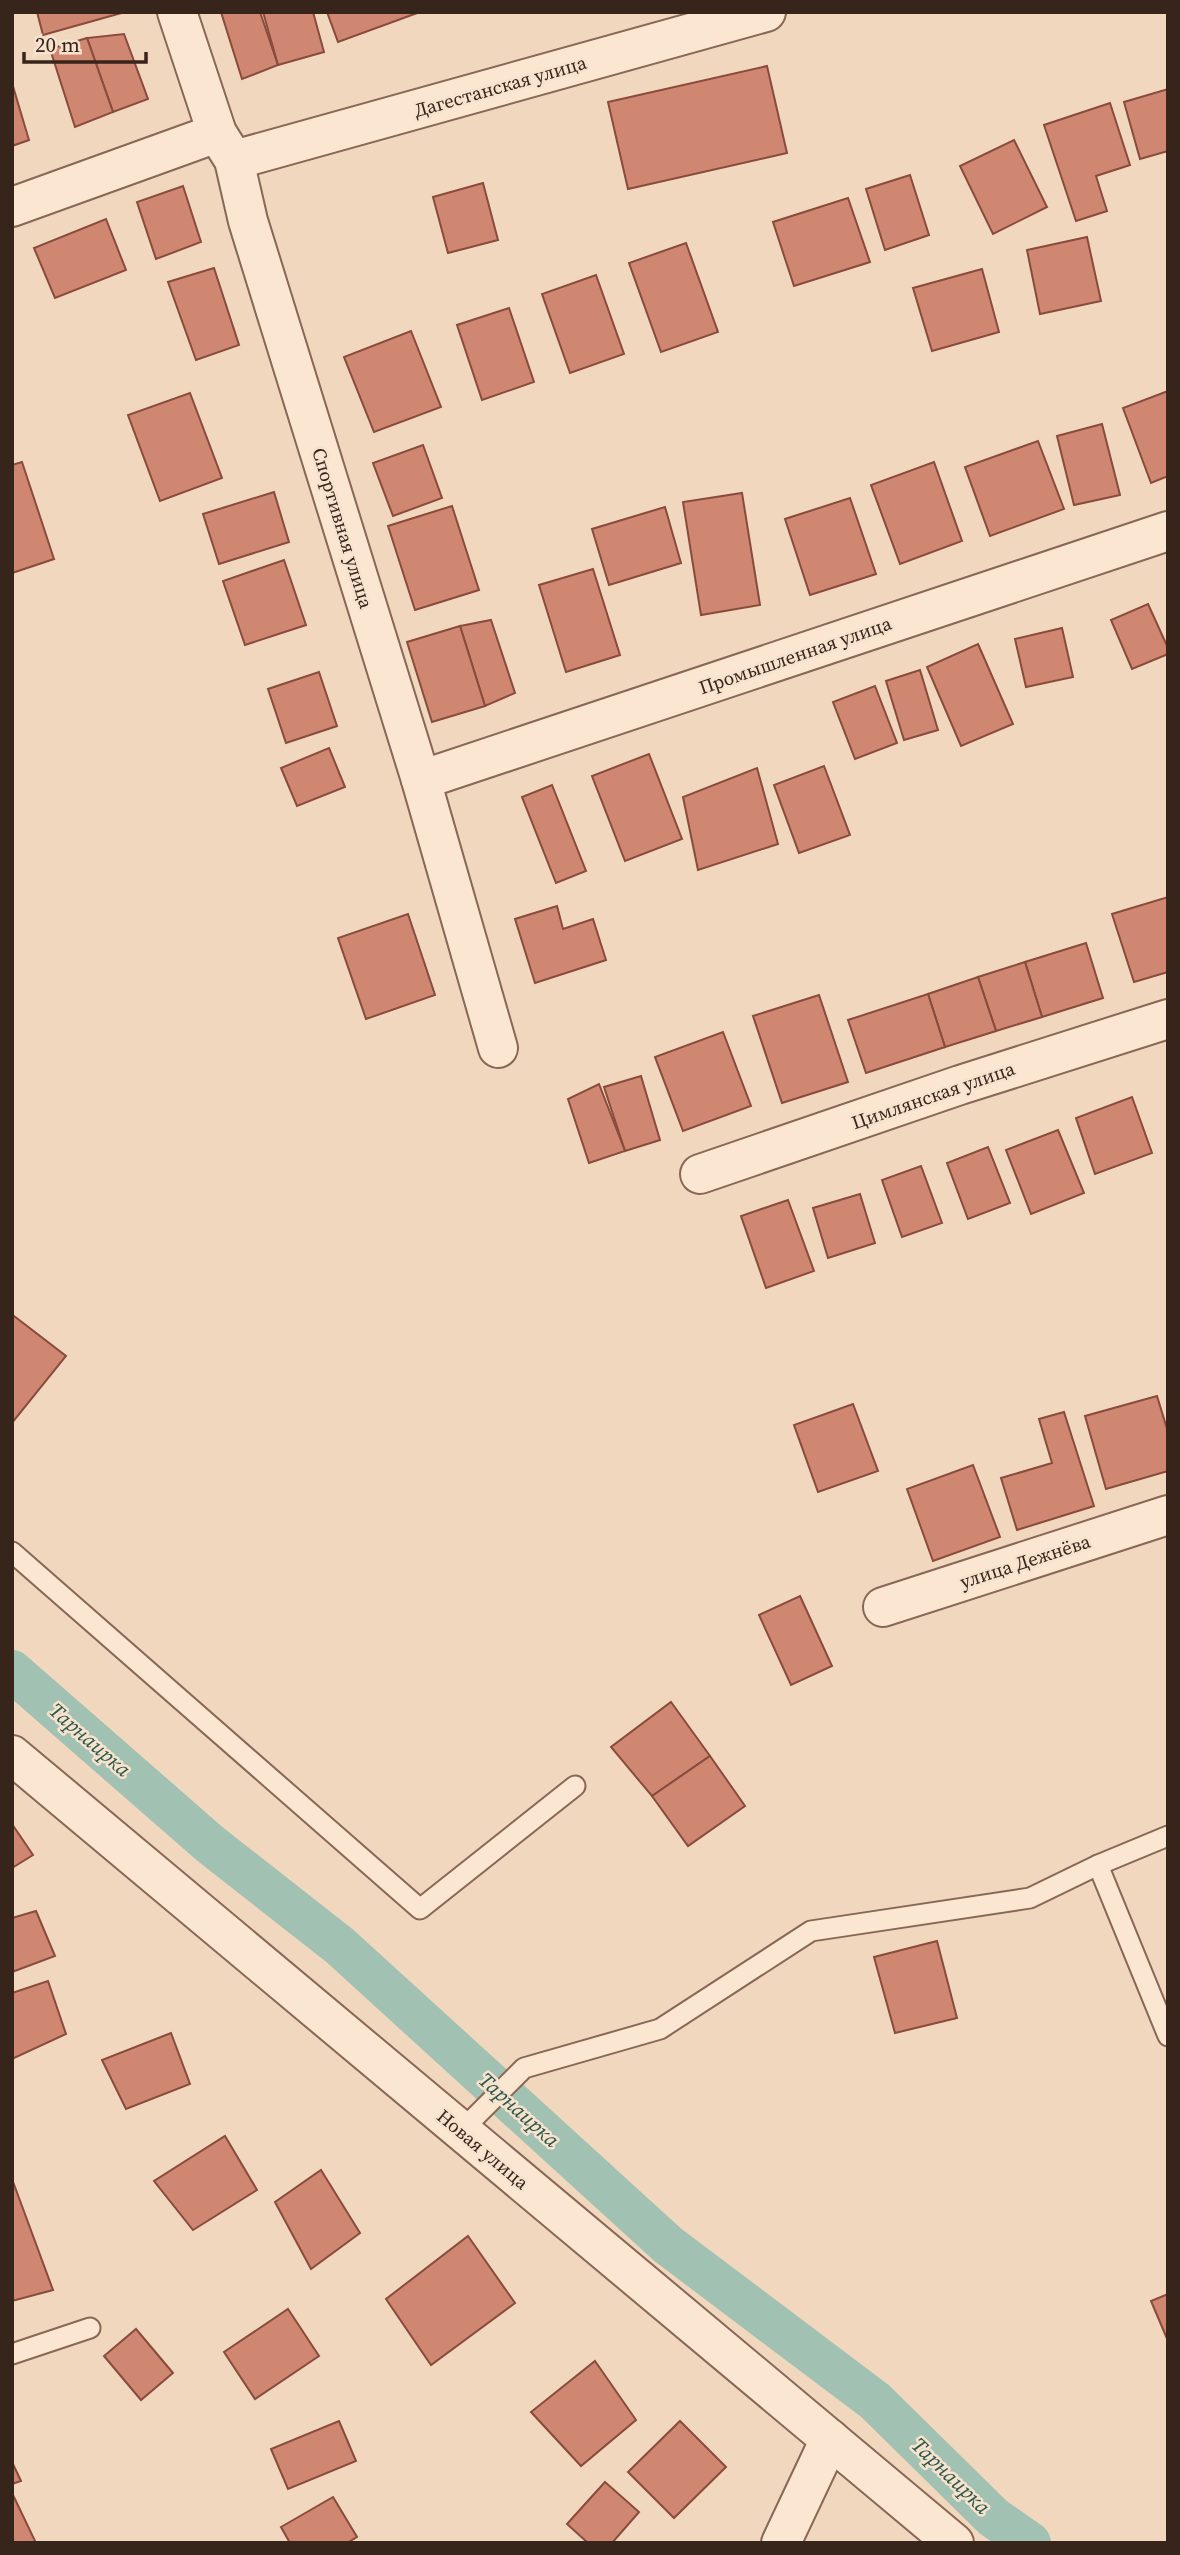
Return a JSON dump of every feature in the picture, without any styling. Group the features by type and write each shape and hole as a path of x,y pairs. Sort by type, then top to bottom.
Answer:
{"street":[{"name":"Спортивная улица","path":"177,12 225,147 422,780 498,1048"},
{"name":"Дагестанская улица","path":"12,207 225,147 766,12"},
{"name":"Промышленная улица","path":"422,780 1168,531"},
{"name":"Цимлянская улица","path":"700,1174 960,1085 1168,1019"},
{"name":"улица Дежнёва","path":"883,1607 1168,1514"},
{"name":"Новая улица","path":"12,1755 954,2543"},
{"path":"781,2543 830,2439"}],"lane":[{"path":"12,1552 420,1909 575,1786"},
{"path":"462,2130 524,2068 660,2029 811,1931 1030,1898 1098,1865 1168,1836"},
{"path":"1098,1865 1168,2036"},
{"path":"12,2354 90,2328"}],"building":[{"path":"37,12 125,12 43,35"},
{"path":"221,12 260,12 278,65 242,79"},
{"path":"263,12 313,12 324,52 278,65"},
{"path":"327,12 420,12 338,42"},
{"path":"124,34 148,99 113,112 87,38"},
{"path":"87,38 113,112 75,127 50,49"},
{"path":"767,66 787,153 628,189 608,102"},
{"path":"12,83 29,140 12,146"},
{"path":"1168,89 1168,151 1140,159 1124,102"},
{"path":"1110,103 1130,165 1096,176 1107,211 1076,221 1044,125"},
{"path":"1014,140 1047,207 993,234 960,166"},
{"path":"910,175 929,235 885,250 866,189"},
{"path":"483,183 498,240 448,253 433,197"},
{"path":"183,186 201,242 156,259 137,202"},
{"path":"848,198 870,262 794,286 773,222"},
{"path":"106,219 126,270 55,298 34,248"},
{"path":"1087,237 1101,301 1040,314 1027,250"},
{"path":"686,243 718,332 661,352 629,263"},
{"path":"214,268 239,345 196,360 168,282"},
{"path":"982,269 999,332 932,351 913,288"},
{"path":"596,275 624,354 570,373 542,294"},
{"path":"509,308 534,382 482,400 457,325"},
{"path":"411,331 441,407 374,432 344,357"},
{"path":"1168,391 1168,476 1151,483 1123,408"},
{"path":"190,393 222,478 160,501 128,415"},
{"path":"1102,424 1120,495 1074,505 1057,436"},
{"path":"1038,441 1064,509 990,536 965,467"},
{"path":"423,445 442,498 393,516 373,463"},
{"path":"22,462 54,559 12,573 12,465"},
{"path":"934,462 962,541 900,564 871,485"},
{"path":"274,492 289,542 219,564 203,514"},
{"path":"742,493 760,605 701,615 683,502"},
{"path":"850,498 876,574 810,595 785,519"},
{"path":"452,506 479,590 415,610 388,526"},
{"path":"665,507 681,563 609,585 592,529"},
{"path":"284,560 306,625 245,645 223,581"},
{"path":"593,569 620,655 566,672 539,585"},
{"path":"1148,604 1168,648 1168,654 1132,669 1111,620"},
{"path":"491,620 515,693 485,706 460,626"},
{"path":"460,626 485,706 432,722 407,642"},
{"path":"1062,628 1073,677 1026,687 1015,639"},
{"path":"978,644 1013,724 961,746 927,667"},
{"path":"920,670 938,730 904,740 886,681"},
{"path":"319,672 337,726 286,743 268,689"},
{"path":"875,686 897,743 855,759 833,702"},
{"path":"329,748 345,787 297,806 281,768"},
{"path":"649,754 682,839 625,861 592,776"},
{"path":"824,766 850,835 799,853 774,785"},
{"path":"757,768 778,844 698,870 683,797"},
{"path":"552,785 586,871 556,883 522,797"},
{"path":"1168,897 1168,972 1134,982 1112,914"},
{"path":"557,906 563,929 593,919 606,960 535,983 515,919"},
{"path":"408,914 435,995 366,1019 338,938"},
{"path":"1086,943 1103,998 1042,1017 1025,962"},
{"path":"1025,962 1042,1017 996,1031 978,977"},
{"path":"978,977 996,1031 945,1047 928,994"},
{"path":"928,994 945,1047 866,1073 848,1020"},
{"path":"819,995 848,1082 782,1103 753,1016"},
{"path":"723,1032 751,1106 683,1131 655,1057"},
{"path":"641,1076 660,1140 625,1151 604,1087"},
{"path":"599,1084 625,1151 589,1163 568,1099"},
{"path":"1132,1097 1152,1153 1095,1174 1076,1118"},
{"path":"1058,1130 1084,1193 1031,1214 1006,1150"},
{"path":"988,1147 1010,1203 968,1219 947,1163"},
{"path":"921,1166 942,1223 902,1237 882,1180"},
{"path":"860,1194 875,1243 828,1258 813,1208"},
{"path":"788,1200 814,1271 766,1288 741,1216"},
{"path":"14,1316 66,1356 12,1423 12,1318"},
{"path":"1157,1396 1168,1432 1168,1471 1106,1489 1085,1416"},
{"path":"853,1404 878,1471 818,1492 794,1425"},
{"path":"1064,1412 1094,1506 1017,1530 1001,1478 1052,1463 1039,1419"},
{"path":"973,1465 1000,1537 933,1561 907,1489"},
{"path":"800,1596 832,1666 791,1685 759,1615"},
{"path":"671,1702 710,1756 652,1796 611,1747"},
{"path":"710,1756 745,1806 688,1846 652,1796"},
{"path":"12,1824 33,1855 12,1868"},
{"path":"36,1911 55,1956 12,1972 12,1918"},
{"path":"937,1941 957,2018 895,2033 874,1957"},
{"path":"48,1981 66,2034 12,2059 12,1993"},
{"path":"171,2033 190,2084 126,2109 102,2060"},
{"path":"225,2136 257,2190 193,2230 154,2181"},
{"path":"321,2170 360,2233 311,2269 275,2202"},
{"path":"12,2179 53,2290 12,2301"},
{"path":"468,2236 515,2303 431,2365 386,2299"},
{"path":"1168,2294 1168,2341 1151,2301"},
{"path":"288,2309 319,2356 255,2399 224,2352"},
{"path":"136,2329 173,2373 141,2400 104,2356"},
{"path":"595,2361 636,2420 581,2466 531,2412"},
{"path":"339,2421 356,2461 288,2489 271,2449"},
{"path":"680,2421 726,2467 674,2518 628,2472"},
{"path":"12,2462 21,2481 12,2484"},
{"path":"605,2482 639,2512 612,2543 588,2543 567,2524"},
{"path":"13,2495 36,2543 12,2543"},
{"path":"333,2497 357,2537 347,2543 290,2543 281,2527"}],"waterway":[{"name":"Тарнаирка","path":"12,1671 210,1844 340,1946 668,2245 875,2401 993,2517 1030,2543"}]}
